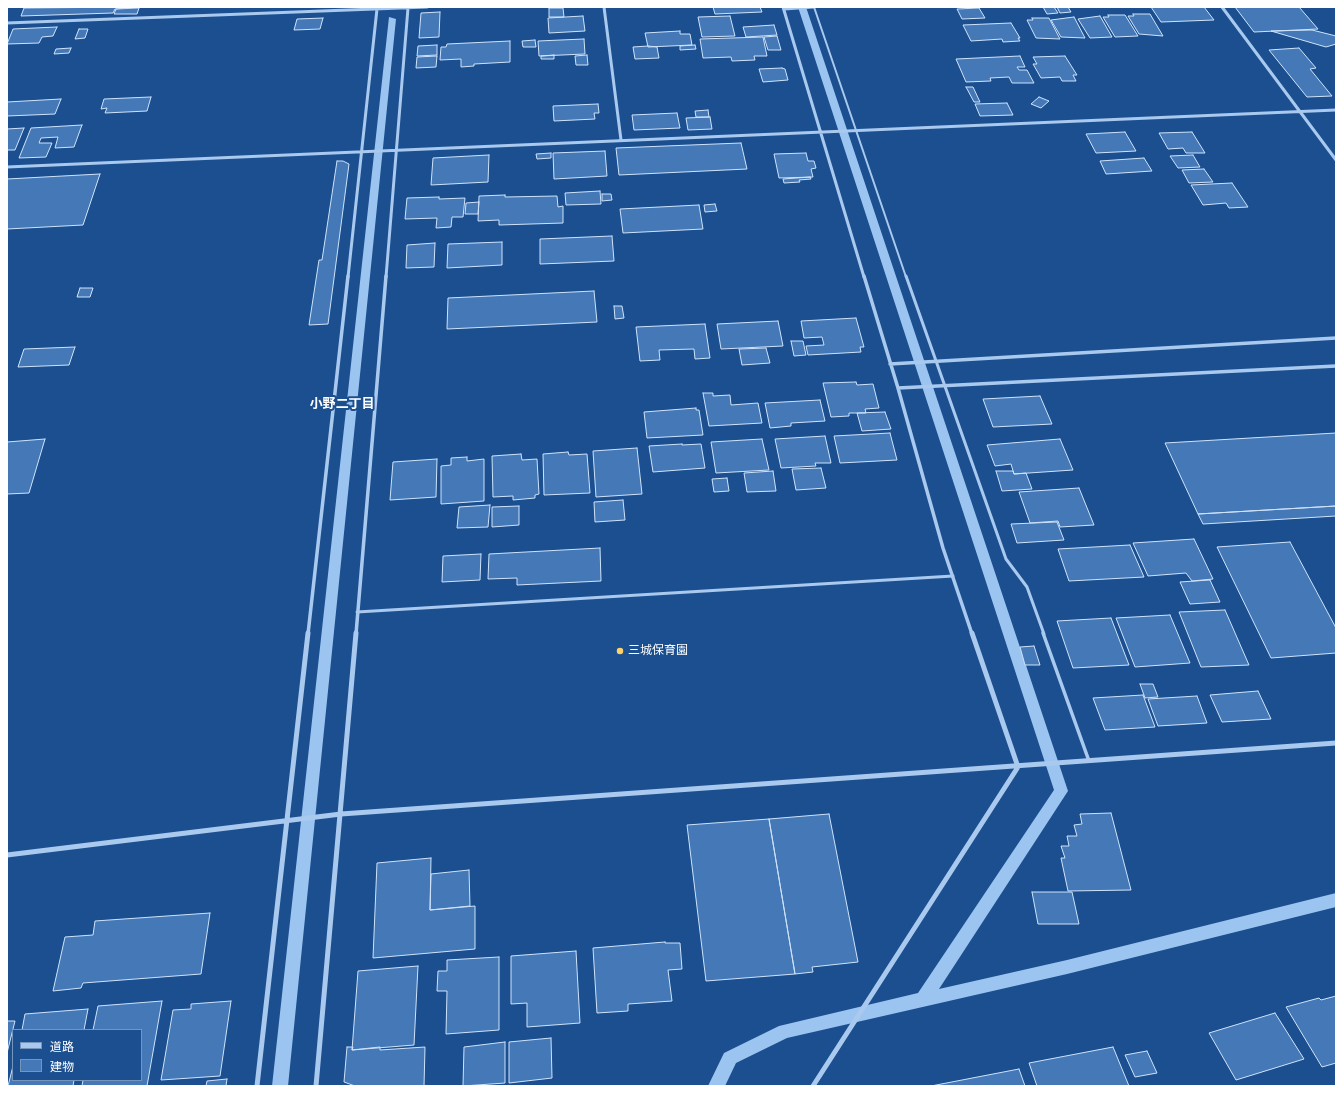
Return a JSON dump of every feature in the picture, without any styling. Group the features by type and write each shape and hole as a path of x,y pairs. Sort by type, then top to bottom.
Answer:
{"street":[{"path":"7,23 427,7"},
{"path":"604,7 621,140"},
{"path":"814,7 784,8 819,131 898,388 942,548 1018,767"},
{"path":"1222,7 1336,160"},
{"path":"316,1086 408,8"},
{"path":"257,1086 377,9"},
{"path":"7,167 856,129 1336,110"},
{"path":"890,364 1336,338"},
{"path":"898,388 1336,366"},
{"path":"7,855 340,814 1018,767 1336,743"},
{"path":"813,1086 1018,767"}],"lane":[{"path":"814,7 1006,559 1027,587 1089,761"},
{"path":"357,612 952,576"}],"building":[{"path":"137,7 115,9 113,13 21,16 24,8"},
{"path":"713,7 760,7 762,12 715,14"},
{"path":"1043,7 1054,7 1058,13 1047,14"},
{"path":"1057,7 1068,7 1071,12 1060,13"},
{"path":"1151,7 1204,7 1214,20 1161,22"},
{"path":"1235,7 1299,7 1318,29 1254,32"},
{"path":"139,8 137,14 114,14 116,9"},
{"path":"549,8 563,8 564,17 549,17"},
{"path":"979,8 985,18 962,19 957,9"},
{"path":"440,12 439,37 419,38 421,13"},
{"path":"1133,14 1150,14 1163,36 1139,34 1128,16 1134,16"},
{"path":"1108,15 1125,15 1138,36 1115,37 1103,17 1109,17"},
{"path":"583,16 585,31 549,33 548,18"},
{"path":"730,16 735,36 702,37 698,17"},
{"path":"1100,16 1112,37 1090,38 1078,19"},
{"path":"1074,17 1085,38 1061,37 1051,20"},
{"path":"323,18 320,29 294,30 297,19"},
{"path":"1032,18 1049,18 1060,39 1036,38 1027,20 1033,20"},
{"path":"1011,23 1020,38 1018,38 1020,41 1003,42 1002,39 971,41 963,25"},
{"path":"774,25 777,35 746,37 743,27"},
{"path":"57,27 53,36 42,37 39,43 7,44 13,29"},
{"path":"79,29 88,29 85,38 75,39"},
{"path":"1312,30 1336,36 1336,44 1326,47 1271,31"},
{"path":"680,31 680,34 690,34 692,45 648,47 645,33"},
{"path":"777,36 781,50 768,50 764,37"},
{"path":"763,37 767,56 754,56 755,60 732,61 731,57 703,58 700,39"},
{"path":"584,39 585,54 539,56 538,41"},
{"path":"535,40 536,47 523,47 522,41"},
{"path":"510,41 510,62 474,64 474,66 461,67 461,59 440,60 441,47 446,47 447,44"},
{"path":"437,45 437,55 417,56 418,46"},
{"path":"695,45 696,49 680,50 680,46"},
{"path":"633,47 657,47 659,58 635,59"},
{"path":"71,48 69,53 54,54 56,49"},
{"path":"1299,48 1316,68 1310,69 1332,96 1307,97 1269,50"},
{"path":"554,55 554,59 541,59 541,56"},
{"path":"587,55 588,65 576,65 575,56"},
{"path":"437,56 436,67 416,68 417,57"},
{"path":"1020,56 1025,67 1017,67 1019,70 1027,70 1034,83 1012,83 1009,77 990,78 991,81 966,82 956,59"},
{"path":"1065,56 1077,75 1073,75 1076,81 1062,81 1060,77 1041,78 1033,64 1037,64 1033,57"},
{"path":"759,69 785,69 788,80 763,82"},
{"path":"966,87 973,87 980,102 974,102"},
{"path":"151,97 147,111 105,113 107,108 101,109 104,99"},
{"path":"1039,97 1049,101 1041,108 1031,104"},
{"path":"61,99 55,114 7,116 7,102"},
{"path":"1007,103 1013,115 980,116 975,104"},
{"path":"598,104 599,113 594,113 595,119 554,121 553,106"},
{"path":"708,110 709,117 696,117 695,111"},
{"path":"677,113 680,128 634,130 632,115"},
{"path":"710,117 712,129 688,130 686,118"},
{"path":"82,125 74,147 55,148 58,137 41,138 39,143 52,143 46,157 19,158 31,128"},
{"path":"24,128 15,150 7,150 7,129"},
{"path":"1125,132 1136,151 1096,153 1086,134"},
{"path":"1192,132 1205,153 1186,153 1183,148 1168,149 1159,133"},
{"path":"741,143 747,169 619,175 616,148"},
{"path":"605,151 607,176 554,179 553,153"},
{"path":"551,153 551,158 537,159 536,154"},
{"path":"806,153 808,161 814,161 816,168 811,169 813,177 779,178 774,154"},
{"path":"489,155 488,182 431,185 433,158"},
{"path":"1193,155 1200,167 1178,168 1170,156"},
{"path":"1144,158 1152,171 1106,174 1100,161"},
{"path":"337,161 343,161 349,164 328,324 309,325 319,260 322,260"},
{"path":"1204,169 1213,182 1189,183 1182,170"},
{"path":"100,174 83,225 7,229 7,179"},
{"path":"810,177 811,179 799,180 800,182 784,183 783,179"},
{"path":"1232,183 1248,207 1229,208 1226,203 1203,205 1191,185"},
{"path":"600,191 601,204 566,205 565,193"},
{"path":"602,194 611,194 612,200 602,201"},
{"path":"505,195 505,197 557,196 558,207 563,206 563,223 499,225 499,220 478,221 479,196"},
{"path":"439,197 439,199 465,198 463,217 452,217 451,227 436,228 437,218 405,219 407,198"},
{"path":"479,202 478,214 465,214 466,203"},
{"path":"715,204 717,211 705,212 704,205"},
{"path":"699,205 703,229 623,233 620,209"},
{"path":"612,236 614,261 540,264 540,239"},
{"path":"502,242 502,265 447,268 448,244"},
{"path":"435,243 434,267 406,268 407,245"},
{"path":"80,288 93,288 90,297 77,297"},
{"path":"594,291 597,322 447,329 448,298"},
{"path":"614,306 622,306 624,318 615,319"},
{"path":"856,318 864,347 860,347 861,352 808,355 806,346 824,345 822,337 804,338 801,321"},
{"path":"778,321 783,346 721,349 717,324"},
{"path":"705,324 710,358 695,359 694,349 659,350 660,360 640,361 636,327"},
{"path":"791,341 803,341 806,355 794,356"},
{"path":"75,347 69,365 18,367 24,349"},
{"path":"766,348 770,363 742,365 739,349"},
{"path":"856,382 857,385 873,384 879,408 865,409 866,413 849,413 849,416 831,417 823,383"},
{"path":"703,393 713,393 713,396 730,395 731,405 758,403 762,423 709,426"},
{"path":"1040,396 1052,424 993,427 983,399"},
{"path":"820,400 825,421 791,423 791,426 770,428 765,403"},
{"path":"696,408 696,410 699,410 703,435 647,438 644,412"},
{"path":"885,412 891,429 862,431 857,413"},
{"path":"890,433 897,460 840,463 834,436"},
{"path":"1336,433 1336,506 1198,514 1165,443"},
{"path":"825,436 831,463 815,463 816,466 781,468 775,439"},
{"path":"45,439 29,493 7,494 7,442"},
{"path":"762,439 769,470 716,473 711,442"},
{"path":"1060,439 1073,470 1014,474 1011,464 995,466 987,445"},
{"path":"701,444 705,468 653,472 649,446"},
{"path":"637,448 642,494 596,497 593,451"},
{"path":"568,452 569,455 587,454 590,493 544,495 543,454"},
{"path":"521,454 522,460 537,459 539,494 535,495 535,498 513,500 513,496 493,497 492,456"},
{"path":"467,457 467,461 484,459 484,501 441,504 441,466 451,465 451,458"},
{"path":"437,459 436,497 390,500 393,462"},
{"path":"821,468 826,488 796,490 792,469"},
{"path":"773,471 776,491 747,492 744,473"},
{"path":"996,471 1013,471 1014,474 1026,473 1032,489 1002,491"},
{"path":"727,478 729,491 714,492 712,479"},
{"path":"1079,488 1094,525 1060,527 1058,521 1030,523 1019,492"},
{"path":"623,500 625,520 595,522 594,502"},
{"path":"490,505 488,527 457,528 459,507"},
{"path":"519,506 519,525 492,527 492,507"},
{"path":"1336,506 1336,516 1203,524 1198,514"},
{"path":"1057,522 1064,540 1017,543 1011,524"},
{"path":"1194,539 1213,579 1192,581 1186,573 1148,576 1133,543"},
{"path":"1290,542 1336,628 1336,653 1271,658 1217,547"},
{"path":"1130,545 1144,577 1069,581 1058,549"},
{"path":"600,548 601,581 517,585 517,578 488,579 489,554"},
{"path":"481,554 480,580 442,582 443,556"},
{"path":"1210,580 1220,602 1190,604 1180,582"},
{"path":"1225,610 1249,665 1201,667 1179,612"},
{"path":"1170,615 1190,663 1135,667 1116,618"},
{"path":"1111,618 1129,665 1073,668 1057,621"},
{"path":"1034,646 1040,665 1025,665 1020,647"},
{"path":"1140,684 1153,684 1158,697 1145,698"},
{"path":"1258,691 1271,719 1222,722 1210,695"},
{"path":"1143,695 1155,727 1105,730 1093,698"},
{"path":"1197,696 1207,723 1158,726 1148,699"},
{"path":"1111,813 1131,890 1068,891 1061,858 1065,858 1061,846 1069,846 1067,836 1077,836 1074,825 1082,824 1080,814"},
{"path":"829,814 858,962 812,967 813,972 795,974 769,819"},
{"path":"769,819 795,974 706,981 687,825"},
{"path":"431,858 430,910 475,906 475,949 373,958 377,863"},
{"path":"469,870 470,906 430,910 431,874"},
{"path":"1032,892 1072,892 1079,924 1038,924"},
{"path":"210,913 201,974 83,983 81,988 53,991 65,937 93,935 95,921"},
{"path":"665,942 680,943 682,969 668,970 672,1001 628,1004 628,1011 597,1013 593,948"},
{"path":"576,951 580,1023 527,1027 527,1003 511,1004 511,956"},
{"path":"499,957 499,1030 446,1034 447,991 437,991 438,971 447,971 447,960"},
{"path":"418,966 414,1045 352,1050 358,971"},
{"path":"1336,996 1336,1063 1322,1067 1286,1007 1319,998 1321,1000"},
{"path":"162,1001 147,1086 82,1086 83,1081 142,1081 142,1029 93,1029 98,1006"},
{"path":"231,1001 220,1076 161,1080 173,1010 191,1009 191,1004"},
{"path":"88,1009 84,1029 22,1029 25,1014"},
{"path":"1275,1013 1304,1059 1236,1080 1209,1033"},
{"path":"7,1021 15,1021 12,1029 7,1053"},
{"path":"551,1038 552,1078 509,1083 509,1042"},
{"path":"505,1042 505,1083 463,1086 464,1047"},
{"path":"347,1047 353,1047 352,1050 380,1047 380,1050 425,1047 424,1086 355,1086 344,1082"},
{"path":"1113,1047 1129,1086 1037,1086 1029,1063"},
{"path":"1147,1051 1157,1073 1135,1077 1125,1055"},
{"path":"1019,1069 1025,1086 931,1086"},
{"path":"12,1070 12,1081 74,1081 73,1086 8,1086"},
{"path":"227,1079 226,1086 206,1086 207,1081"}],"waterway":[{"path":"802,7 1061,791 923,1000"},
{"path":"280,1086 392,19"},
{"path":"923,1000 1067,967 1336,900"},
{"path":"716,1086 730,1058 785,1031 923,1000"}],"place":[{"name":"三城保育園","path":"620,651"}],"district":[{"name":"小野二丁目","path":"342,404"}]}
